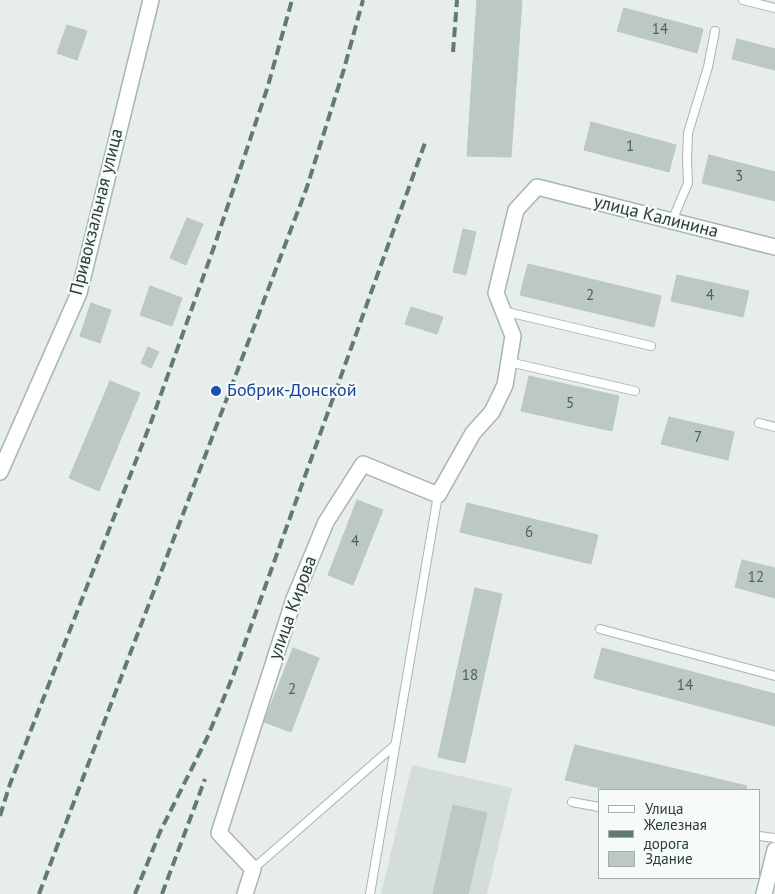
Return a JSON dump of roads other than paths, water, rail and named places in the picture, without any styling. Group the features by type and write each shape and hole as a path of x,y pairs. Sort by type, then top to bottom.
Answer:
{"street":[{"name":"Привокзальная улица","path":"0,472 79,293 151,0"},
{"name":"улица Калинина","path":"504,311 496,293 516,210 537,187 775,247"},
{"path":"438,495 473,433 492,412 505,385 513,336 504,311"},
{"name":"улица Кирова","path":"253,869 219,833 294,599 326,522 363,464 438,495"},
{"path":"764,894 775,850"},
{"path":"245,894 253,869"}],"lane":[{"path":"743,0 775,8"},
{"path":"672,221 688,182 688,133 708,67 715,31"},
{"path":"504,311 651,346"},
{"path":"509,362 635,391"},
{"path":"759,423 775,427"},
{"path":"370,894 438,495"},
{"path":"600,629 775,676"},
{"path":"253,869 395,745"},
{"path":"572,802 598,807"},
{"path":"760,836 775,838"}],"railway":[{"path":"0,816 10,784 151,422 214,247 267,89 292,0"},
{"path":"39,894 307,187 344,69 363,0"},
{"path":"453,52 457,0"},
{"path":"135,894 160,832 207,738 233,676 426,140"},
{"path":"162,894 205,779"}],"place":[{"name":"Бобрик-Донской","path":"216,391"}]}
